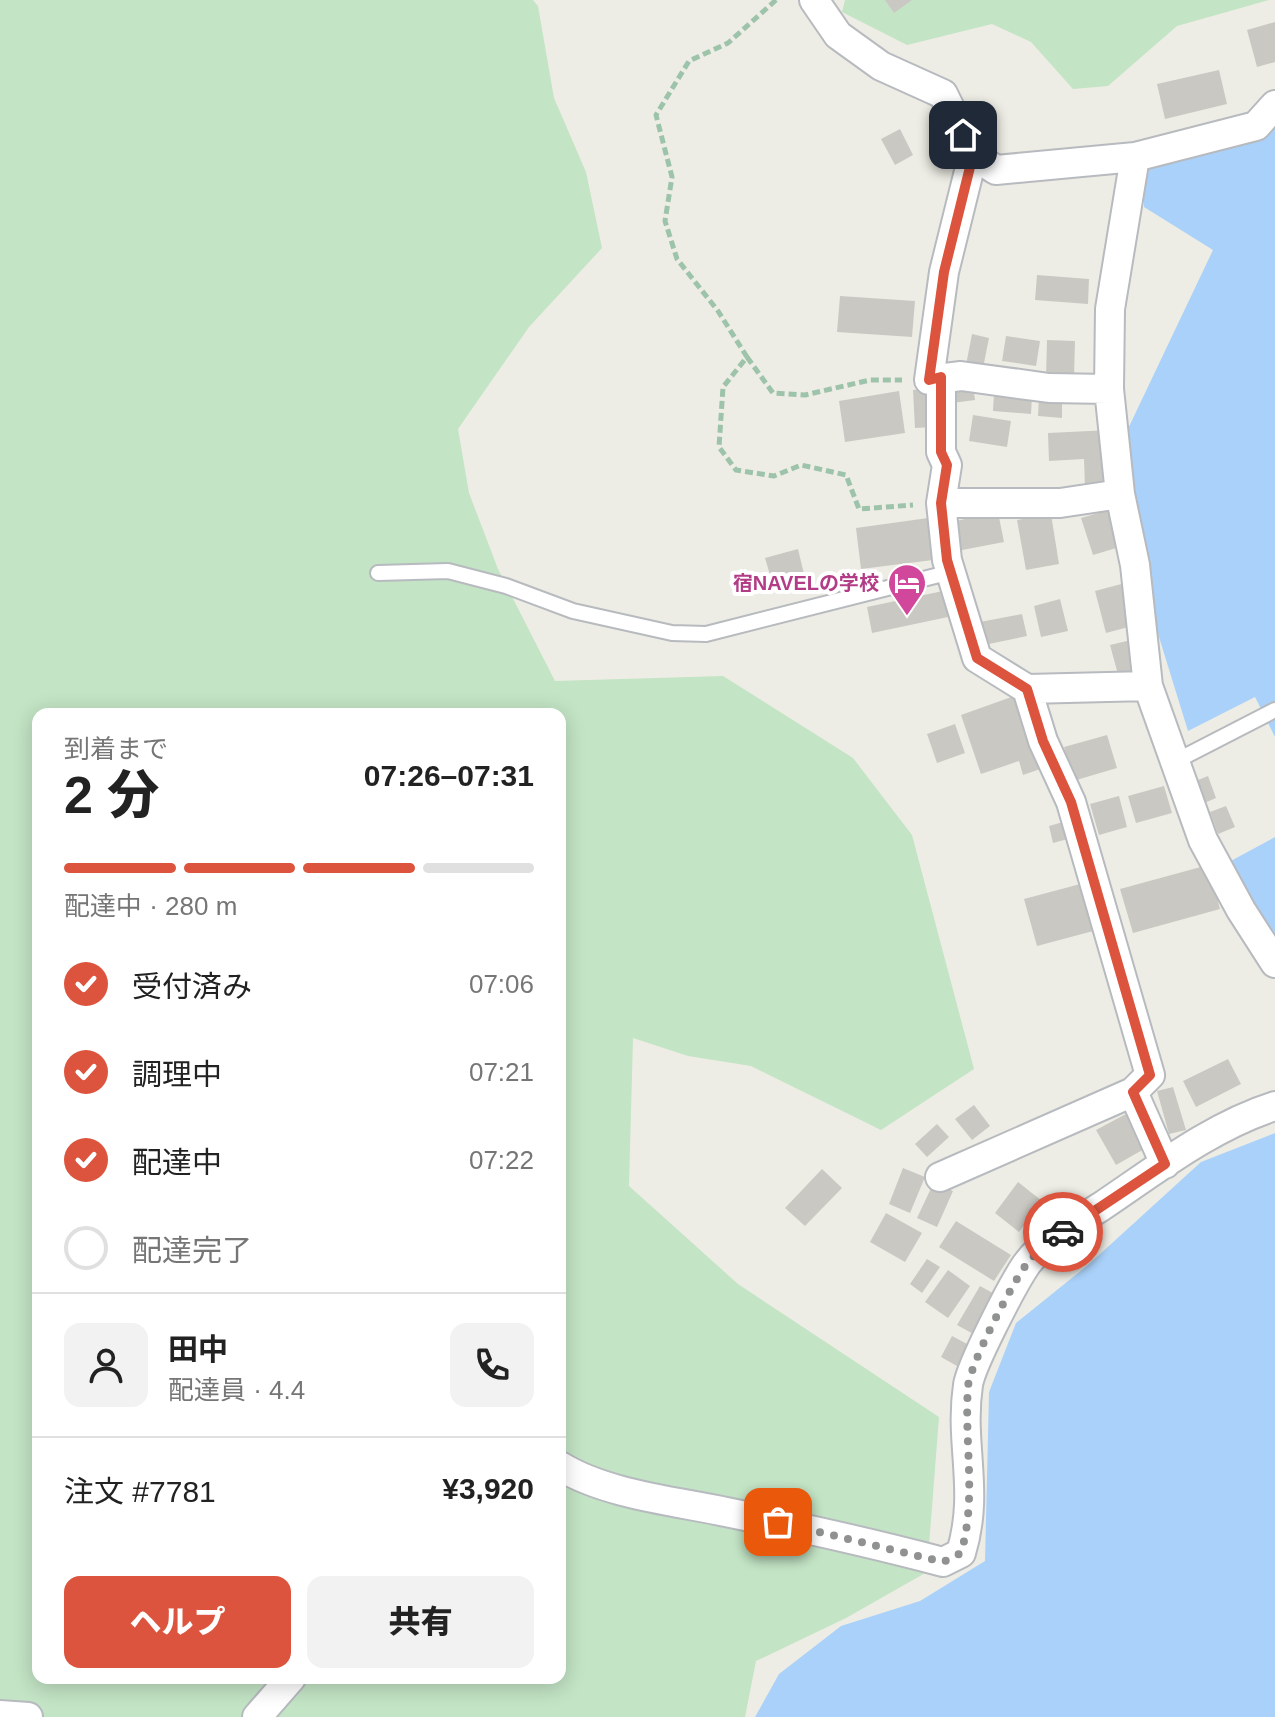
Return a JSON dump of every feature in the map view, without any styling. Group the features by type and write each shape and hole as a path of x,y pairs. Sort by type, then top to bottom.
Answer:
{"street":[{"path":"814,0 838,35 881,66 943,94 973,155 996,170 1135,157 1256,126 1275,105"},
{"path":"973,155 944,272 935,379 941,452 947,465 941,503 951,572 977,658 1027,689 1148,686"},
{"path":"1135,157 1110,309 1109,389 1120,494 1135,565 1148,686 1203,840 1241,910 1275,963"},
{"path":"935,379 987,379 1049,388 1109,389"},
{"path":"941,503 1060,503 1120,494"},
{"path":"940,1177 1133,1092 1150,1075 1071,802 1043,741 1027,689"},
{"path":"1133,1092 1165,1164"},
{"path":"566,1470 578,1477 643,1494 840,1535 943,1562 961,1553 969,1525 971,1488 967,1433 968,1383 990,1333 1027,1264 1060,1234 1165,1164 1249,1114 1275,1106"},
{"path":"257,1717 286,1684"},
{"path":"0,1715 28,1717"}],"lane":[{"path":"378,573 448,571 506,586 573,611 672,633 706,634 951,572"},
{"path":"1174,762 1270,713"}],"path":[{"path":"776,0 728,43 689,61 656,115 672,177 665,221 677,259 718,311 773,393 805,395 870,380 935,379"},
{"path":"747,357 723,387 719,447 736,470 774,476 801,465 846,475 859,509 941,503"}],"green space":[{"path":"0,0 533,0 538,6 554,98 586,172 602,248 529,327 458,429 469,493 498,569 555,681 723,676 853,758 912,835 974,1069 881,1130 751,1066 688,1056 633,1038 629,1186 738,1284 939,1417 927,1572 846,1618 756,1661 745,1717 0,1717"},
{"path":"845,0 1269,0 1177,26 1108,86 1073,89 1031,42 992,24 907,45 842,12"}],"water":[{"path":"1275,119 1275,737 1255,697 1188,731 1132,535 1126,433 1213,250 1144,207 1144,168"},
{"path":"1275,837 1275,936 1256,917 1227,863"},
{"path":"1275,1133 1275,1717 755,1717 779,1674 841,1626 920,1601 985,1561 989,1392 1016,1323 1088,1265 1201,1162"}],"building":[{"path":"885,0 912,0 894,13"},
{"path":"1275,22 1275,62 1257,67 1247,30"},
{"path":"1219,70 1227,104 1165,119 1157,84"},
{"path":"900,129 913,155 895,165 881,139"},
{"path":"1037,275 1089,279 1088,304 1035,300"},
{"path":"840,296 915,301 912,337 837,332"},
{"path":"972,334 989,338 983,368 966,365"},
{"path":"1006,336 1040,341 1036,366 1002,361"},
{"path":"1047,340 1075,341 1074,378 1046,377"},
{"path":"973,385 975,400 952,403 951,388"},
{"path":"930,389 932,427 915,428 913,390"},
{"path":"899,391 905,433 845,442 839,401"},
{"path":"994,393 1032,396 1031,414 993,411"},
{"path":"1039,397 1062,398 1062,418 1038,416"},
{"path":"973,415 1011,421 1007,447 969,441"},
{"path":"1110,430 1112,487 1085,488 1084,459 1049,461 1048,433"},
{"path":"1112,509 1123,546 1093,555 1081,518"},
{"path":"998,512 1004,542 957,551 951,522"},
{"path":"1051,514 1059,564 1026,570 1017,520"},
{"path":"928,518 933,560 861,569 856,528"},
{"path":"798,549 804,574 772,582 765,558"},
{"path":"1125,583 1136,625 1106,633 1095,591"},
{"path":"943,591 948,617 872,633 867,607"},
{"path":"1060,599 1068,631 1041,637 1034,606"},
{"path":"1022,614 1027,636 984,645 980,622"},
{"path":"1131,640 1140,672 1119,678 1110,645"},
{"path":"1017,695 1046,767 1023,775 1019,761 981,774 961,715"},
{"path":"955,724 965,753 937,763 927,734"},
{"path":"1107,735 1117,768 1073,781 1064,747"},
{"path":"1208,776 1216,798 1202,804 1193,782"},
{"path":"1164,786 1172,813 1136,823 1128,796"},
{"path":"1119,796 1127,827 1099,835 1090,804"},
{"path":"1226,806 1235,827 1218,834 1210,812"},
{"path":"1070,820 1075,837 1053,843 1049,826"},
{"path":"1208,865 1220,909 1133,933 1120,889"},
{"path":"1084,883 1097,930 1037,946 1024,899"},
{"path":"1228,1059 1241,1084 1196,1107 1183,1081"},
{"path":"1173,1087 1186,1130 1169,1134 1157,1091"},
{"path":"974,1105 990,1126 972,1140 955,1119"},
{"path":"1126,1114 1146,1148 1116,1165 1096,1130"},
{"path":"937,1124 949,1137 927,1157 915,1144"},
{"path":"903,1168 925,1177 910,1213 889,1204"},
{"path":"822,1169 842,1188 805,1226 785,1208"},
{"path":"934,1182 953,1191 937,1227 917,1218"},
{"path":"1018,1182 1042,1201 1019,1232 995,1213"},
{"path":"886,1213 922,1233 905,1262 870,1242"},
{"path":"956,1221 1011,1255 994,1281 939,1247"},
{"path":"927,1259 940,1267 922,1293 910,1284"},
{"path":"948,1270 970,1286 948,1318 925,1302"},
{"path":"980,1286 1000,1297 977,1336 957,1325"},
{"path":"952,1336 969,1345 957,1366 941,1357"}],"way so far":[{"path":"778,1522 943,1562 961,1553 969,1525 971,1488 967,1433 968,1383 990,1333 1027,1264 1063,1232"}],"place":[{"name":"宿NAVELの学校","path":"907,617"}],"route":[{"path":"963,135 973,155 944,272 929,380 941,377 941,452 947,465 941,503 947,560 977,658 1027,689 1043,741 1071,802 1150,1075 1133,1092 1165,1164 1063,1232"}]}
